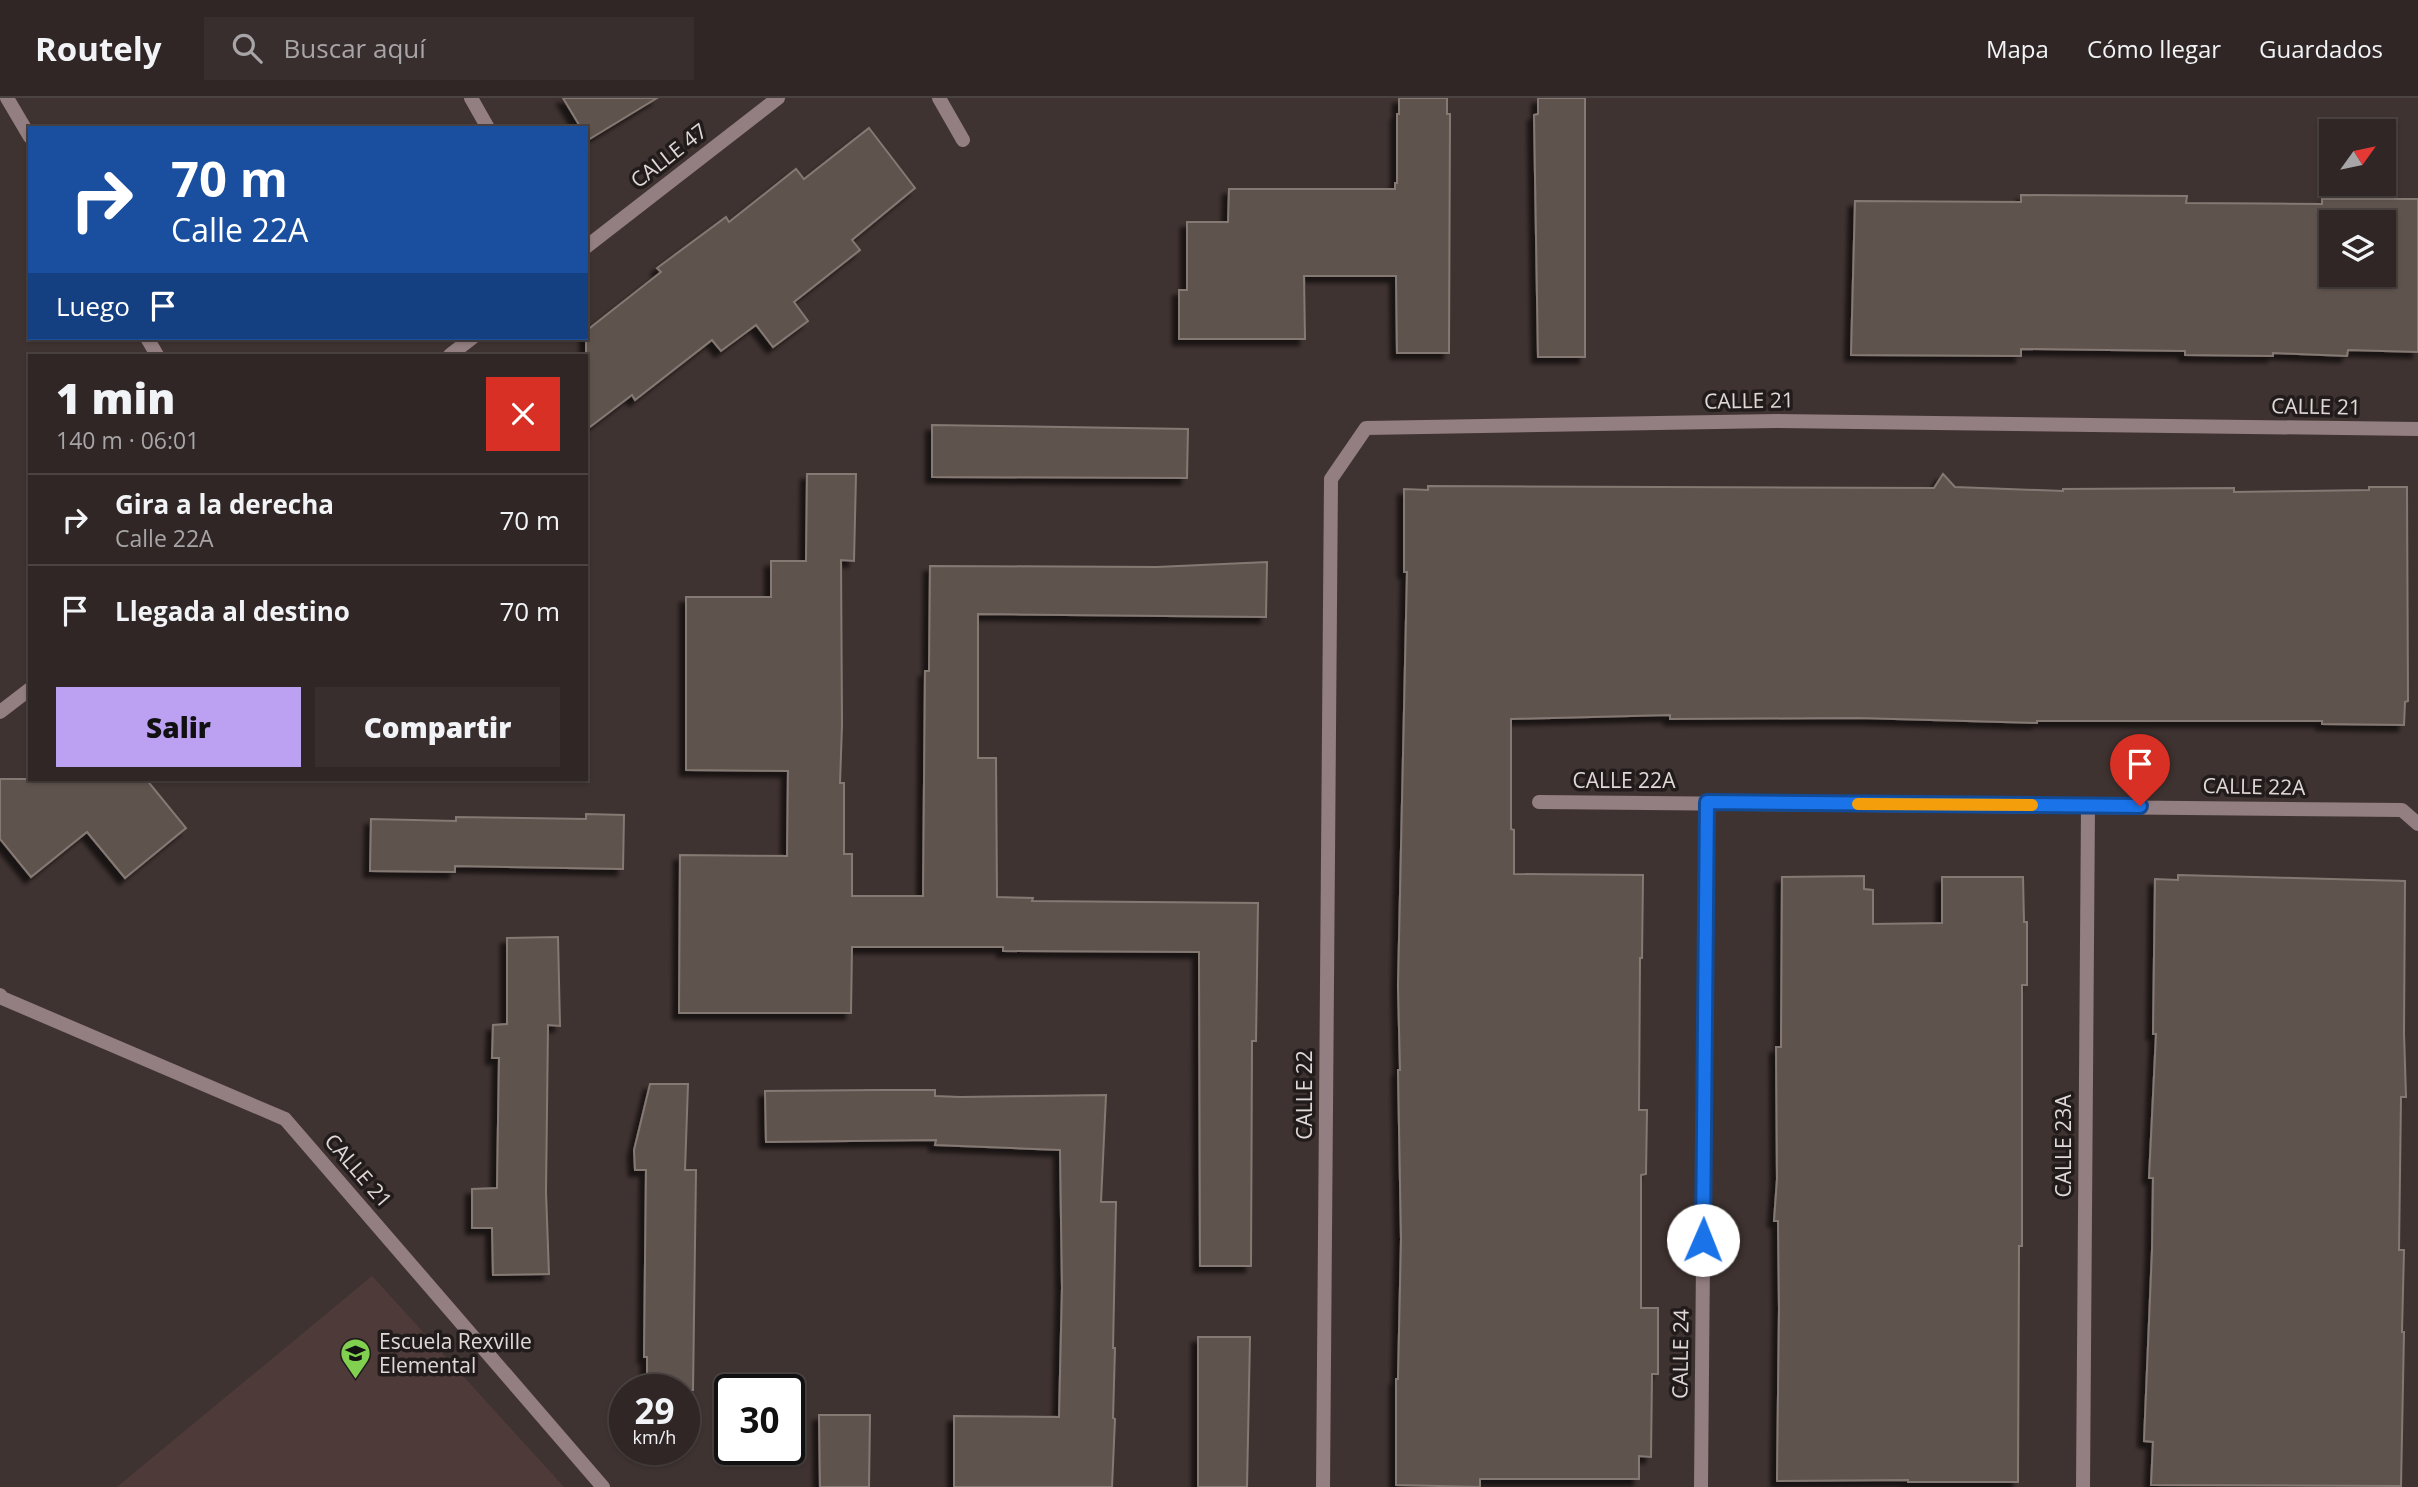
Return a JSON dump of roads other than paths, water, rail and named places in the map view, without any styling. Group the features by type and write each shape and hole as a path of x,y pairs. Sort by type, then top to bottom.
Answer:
{"street":[{"path":"7,98 28,134"},
{"path":"471,98 487,126"},
{"name":"CALLE 47","path":"588,245 778,98"},
{"path":"939,98 963,140"},
{"path":"451,354 469,340"},
{"name":"CALLE 21","path":"1329,703 1331,479 1366,428 1776,421 2418,429"},
{"path":"0,712 28,691"},
{"name":"CALLE 22","path":"1323,1487 1329,703"},
{"name":"CALLE 22A","path":"1539,802 2402,810 2418,824"},
{"name":"CALLE 24","path":"1700,1487 1707,802"},
{"name":"CALLE 23A","path":"2083,1487 2088,806"},
{"name":"CALLE 21","path":"0,995 285,1119 603,1487"}],"place":[{"name":"Escuela Rexville Elemental","path":"356,1381"}]}
